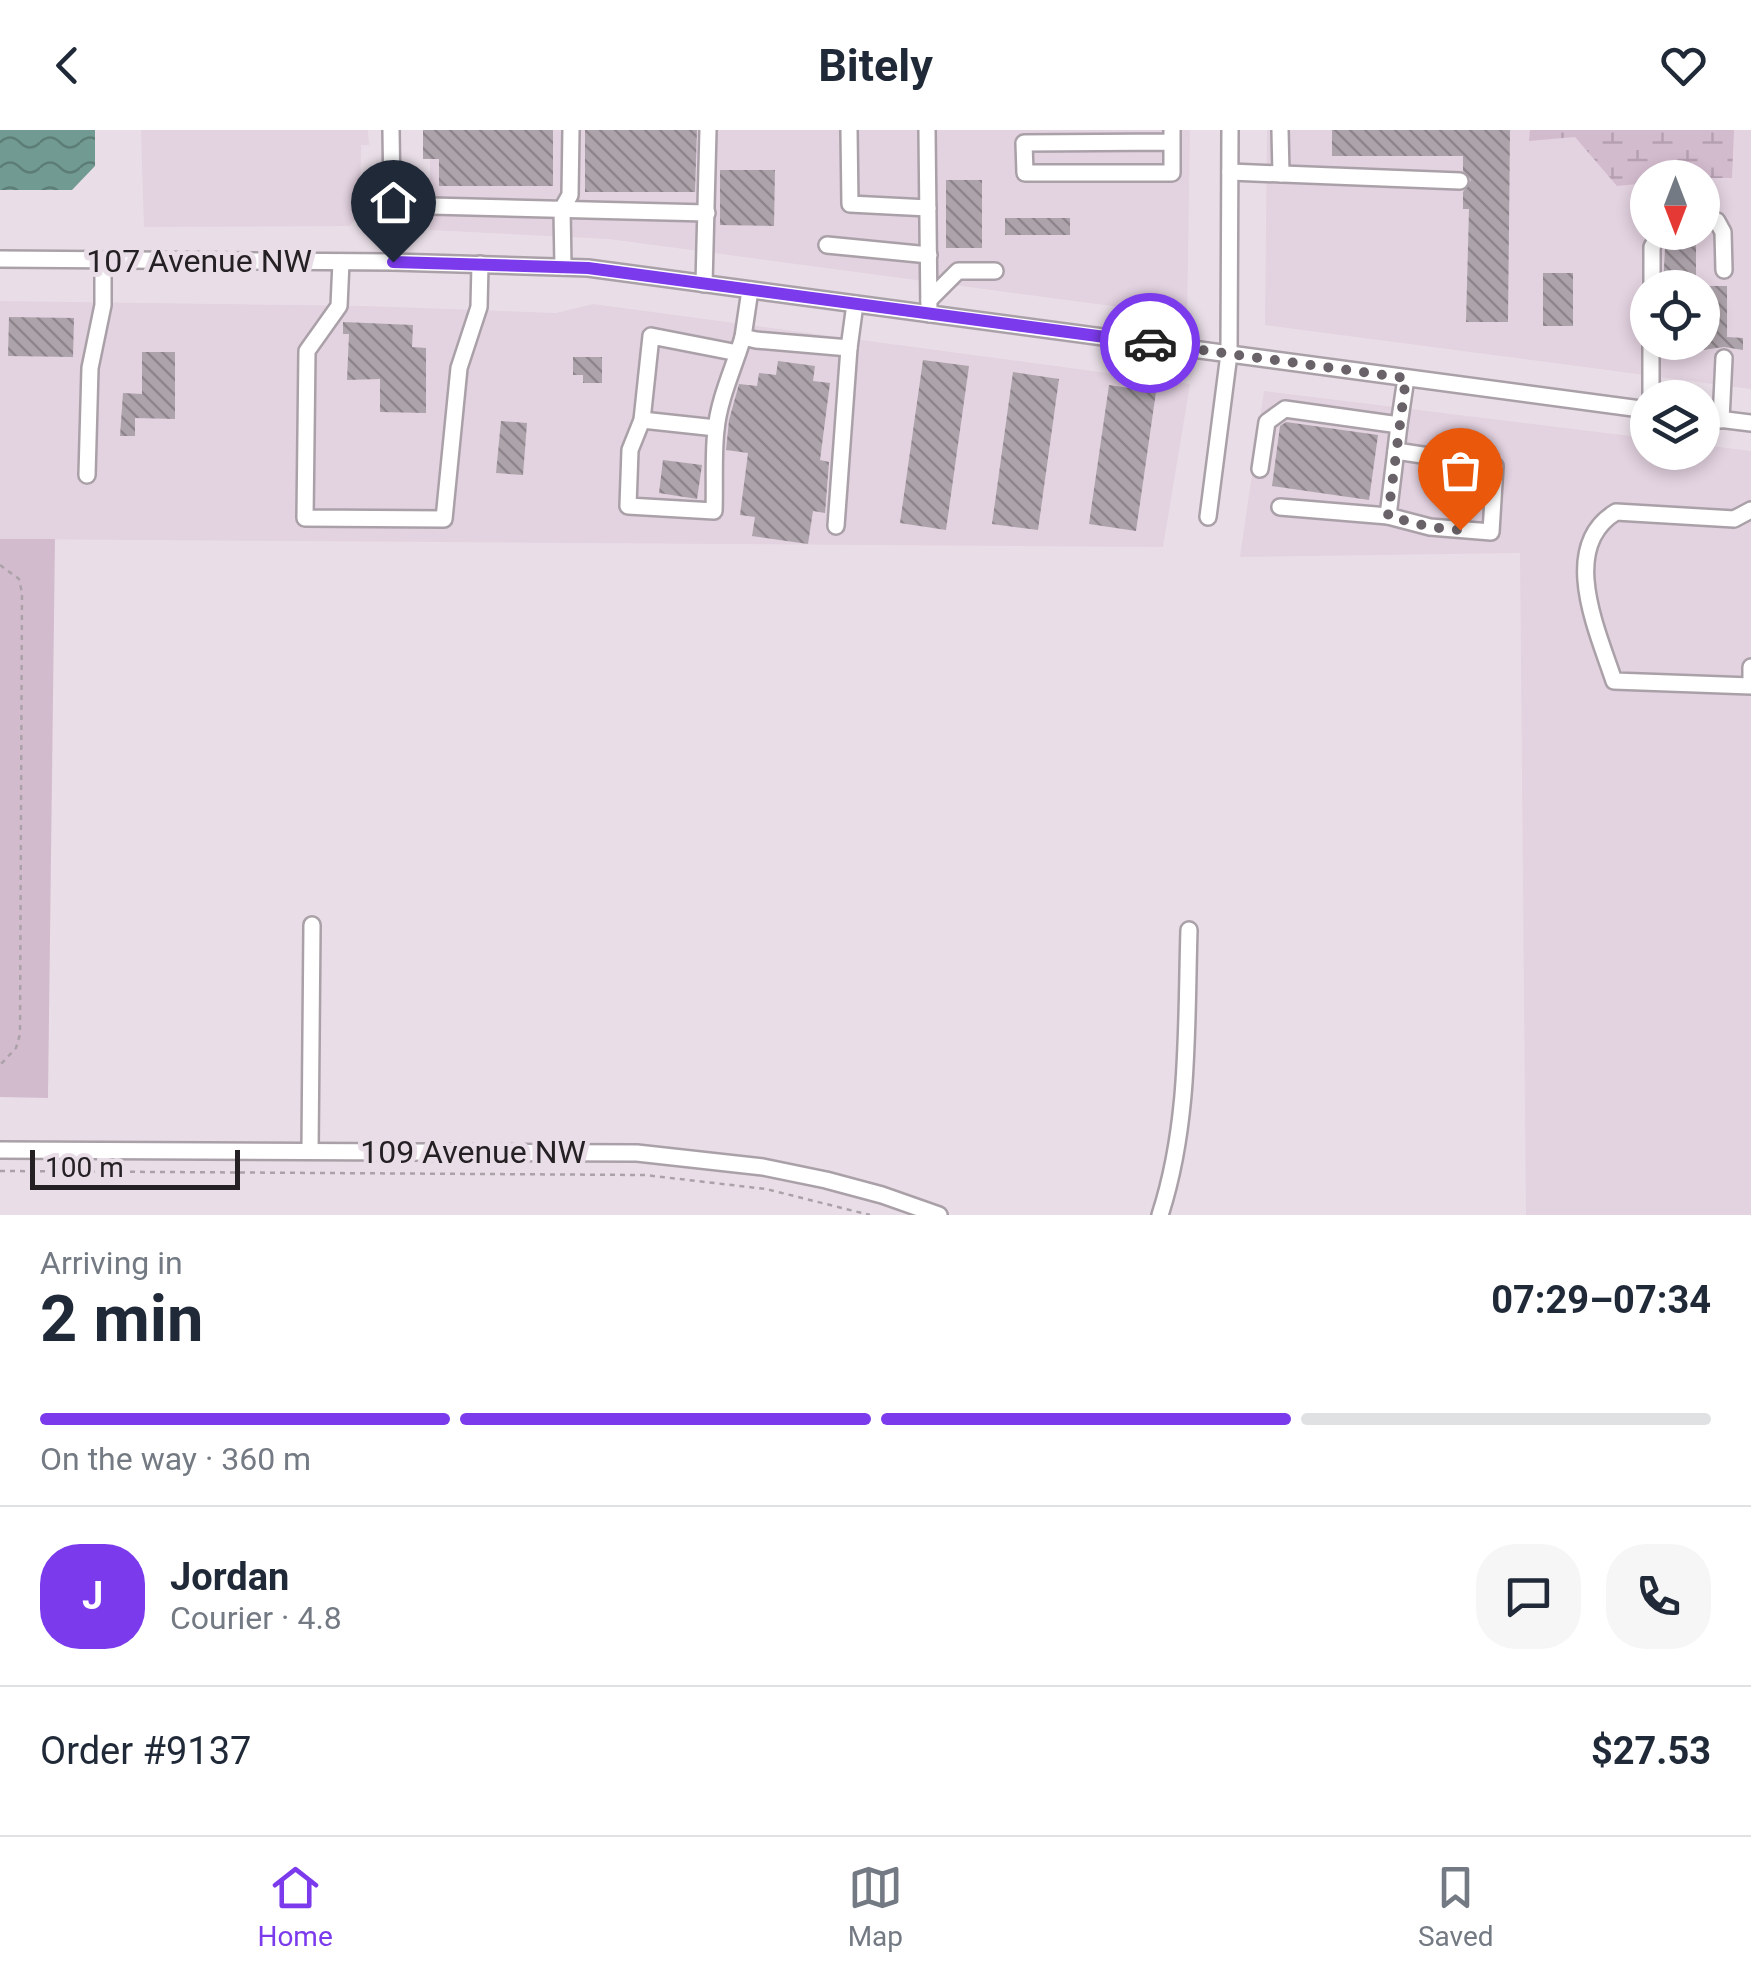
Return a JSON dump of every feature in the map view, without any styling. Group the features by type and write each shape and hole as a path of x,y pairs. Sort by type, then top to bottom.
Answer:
{"street":[{"path":"391,130 393,262"},
{"path":"563,267 562,209 570,195 572,130"},
{"path":"704,284 708,130"},
{"path":"849,130 850,204 928,208"},
{"path":"927,130 929,307"},
{"path":"1208,516 1229,354 1230,130"},
{"path":"1280,130 1281,174"},
{"path":"1172,136 1172,173 1024,173 1024,143 1172,136"},
{"path":"1230,172 1460,180"},
{"path":"392,205 706,213"},
{"path":"1720,226 1724,270"},
{"path":"827,246 929,255"},
{"name":"107 Avenue NW","path":"0,259 563,267 855,304 929,307 1229,354 1630,408"},
{"path":"88,475 90,368 103,305 103,260"},
{"path":"341,262 339,306 307,351 305,518 444,519 459,368 479,308 480,264"},
{"path":"929,307 958,271 995,271"},
{"path":"750,290 741,345 716,428 714,511 628,506 630,450 642,420 652,336 741,345 849,348"},
{"path":"836,526 855,304"},
{"path":"1724,358 1721,420 1751,423"},
{"path":"1388,516 1406,378"},
{"path":"1260,469 1267,422 1285,410 1399,425"},
{"path":"642,420 716,428"},
{"path":"1280,507 1388,516 1430,527 1491,532 1495,466 1396,451"},
{"path":"1751,510 1734,519 1616,512 1604,519 1584,560 1591,609 1614,681 1751,686 1751,667"},
{"path":"310,1151 312,925"},
{"path":"1160,1215 1179,1142 1184,1095 1189,930"},
{"name":"109 Avenue NW","path":"0,1150 638,1153 704,1159 826,1180 939,1215"}],"path":[{"path":"0,565 18,579 22,593 20,1034 16,1048 0,1065"},
{"path":"0,1172 645,1175 766,1189 870,1215"}],"shaded area":[{"path":"141,130 368,130 369,145 361,145 360,215 349,226 144,227"},
{"path":"430,130 1190,130 1187,316 609,239 430,230"},
{"path":"1267,130 1751,130 1751,389 1720,385 1720,380 1683,380 1265,325"},
{"path":"0,301 556,313 593,304 1190,384 1163,547 0,539"},
{"path":"1264,391 1630,436 1630,470 1720,470 1720,447 1751,451 1751,1215 1526,1215 1520,553 1240,557"}],"green space":[{"path":"1530,130 1734,130 1732,178 1720,178 1720,160 1630,160 1630,185 1617,186 1575,137 1529,141"},
{"path":"0,539 55,539 48,1098 0,1097"}],"water":[{"path":"0,130 95,130 95,166 72,190 0,190"}],"building":[{"path":"423,130 553,130 553,186 439,186 439,159 423,159"},
{"path":"585,130 697,130 695,192 585,192"},
{"path":"1332,130 1510,130 1508,322 1466,322 1469,209 1463,209 1463,192 1471,180 1463,171 1463,156 1332,156"},
{"path":"720,170 775,170 774,226 720,225"},
{"path":"946,180 982,180 982,248 946,248"},
{"path":"1005,218 1070,218 1070,235 1005,235"},
{"path":"1665,250 1696,250 1696,270 1664,270"},
{"path":"1543,273 1573,273 1573,326 1543,326"},
{"path":"1720,286 1727,286 1727,337 1743,338 1743,350 1720,348"},
{"path":"9,317 74,318 73,357 8,356"},
{"path":"343,322 413,325 412,347 426,348 426,413 380,412 380,379 347,380 349,334 343,334"},
{"path":"142,352 175,352 175,419 135,418 135,436 120,436 123,393 142,394"},
{"path":"573,357 602,357 602,383 583,383 583,375 573,375"},
{"path":"923,360 969,366 946,530 900,523"},
{"path":"778,361 815,366 813,381 830,383 820,460 829,462 825,513 813,511 808,544 752,536 755,517 740,515 748,453 726,450 739,384 757,386 759,373 776,375"},
{"path":"1013,372 1059,379 1038,530 992,524"},
{"path":"1109,385 1156,392 1136,531 1089,524"},
{"path":"501,421 527,423 523,475 496,473"},
{"path":"1286,422 1378,435 1369,500 1272,486 1280,426"},
{"path":"663,460 702,465 697,499 659,493"}],"way so far":[{"path":"1150,343 1406,378 1388,516 1460,530"}],"route":[{"path":"393,262 588,268 1150,343"}]}
